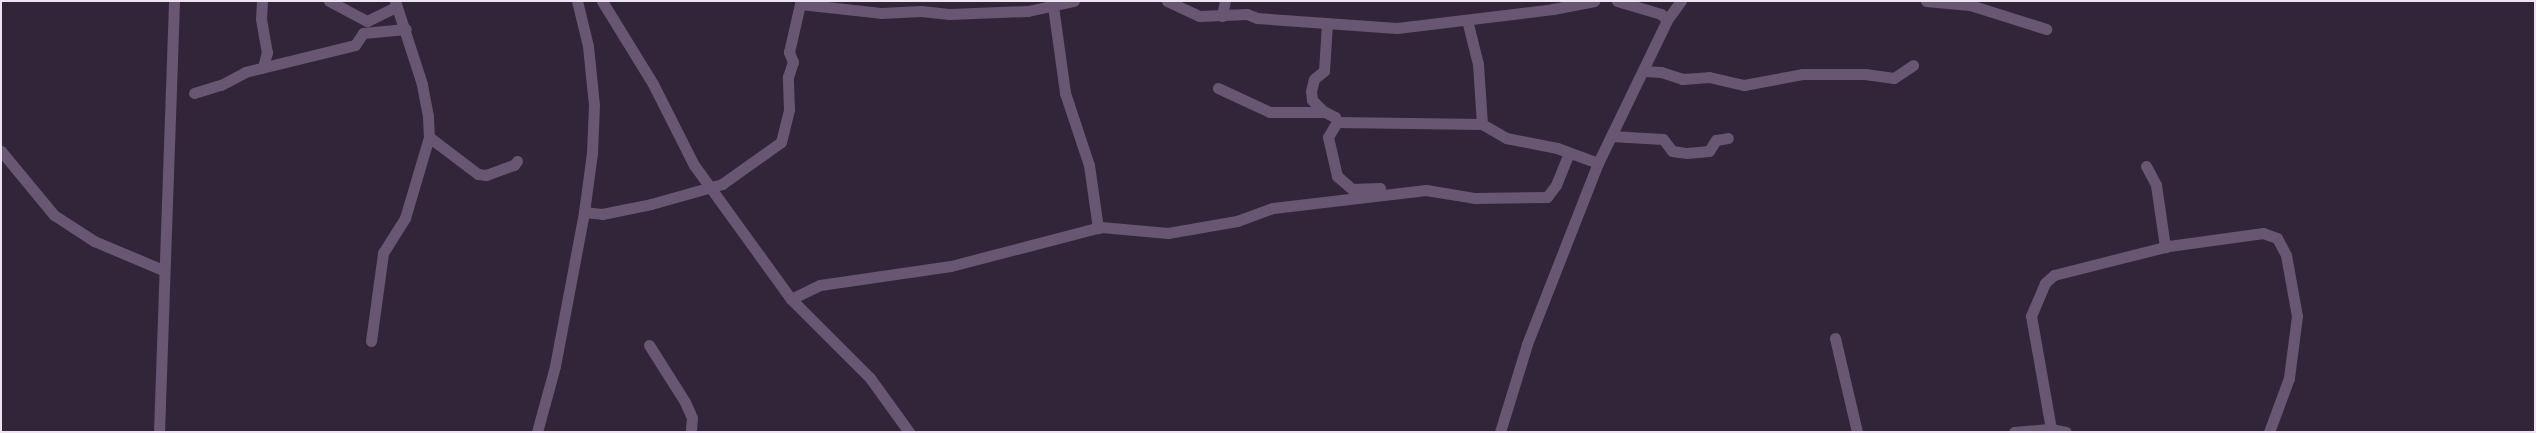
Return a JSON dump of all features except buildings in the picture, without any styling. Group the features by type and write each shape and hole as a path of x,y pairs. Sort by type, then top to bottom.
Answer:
{"street":[{"path":"159,432 163,270 174,1"},
{"path":"262,1 261,19 268,52 263,67"},
{"path":"329,1 366,21 396,4 406,29 428,116 429,137 405,218 383,253 371,342"},
{"path":"537,432 555,366 584,212 594,105 588,46 577,1"},
{"path":"602,1 652,84 694,165 791,299 870,378 908,432"},
{"path":"788,1 881,14 921,11 965,14 995,10 1028,11 1074,1"},
{"path":"962,1 965,14"},
{"path":"1167,1 1199,16 1247,14 1258,18 1397,28 1468,20 1594,1"},
{"path":"1222,16 1225,1"},
{"path":"1617,1 1661,14 1667,20"},
{"path":"1500,432 1527,344 1598,164 1667,20 1680,1"},
{"path":"1926,1 1970,5 2046,29"},
{"path":"584,212 612,212 734,179 781,142 790,110 788,77 793,62 789,52 800,4"},
{"path":"1053,6 1065,93 1089,165 1098,228"},
{"path":"1468,20 1478,64 1482,124"},
{"path":"1327,23 1324,71 1314,79 1311,91 1312,100 1324,112 1335,117 1337,122"},
{"path":"194,93 263,67 355,45 363,33 406,29"},
{"path":"1643,71 1661,72 1682,79 1709,77 1744,85 1802,74 1865,74 1894,78 1913,65"},
{"path":"1218,88 1270,112 1324,112"},
{"path":"1337,122 1482,124 1506,138 1569,152 1598,164"},
{"path":"1337,122 1328,137 1330,155 1337,176 1352,189 1400,186 1475,198 1547,197 1556,185 1569,152"},
{"path":"1611,136 1663,139 1672,151 1687,153 1709,151 1716,140 1728,138"},
{"path":"429,137 478,174 486,175 514,165 517,161"},
{"path":"1,151 54,215 94,241 163,270"},
{"path":"2146,166 2156,185 2164,247"},
{"path":"791,299 820,285 951,266 1098,228 1126,227 1168,233 1236,221 1273,208 1426,190"},
{"path":"2051,429 2031,316 2045,284 2054,276 2164,247 2264,233 2277,238 2286,256 2297,316 2290,378 2269,432"},
{"path":"1835,338 1857,432"},
{"path":"649,345 685,402 692,418 687,431"},
{"path":"2014,432 2051,429 2066,432"}]}
